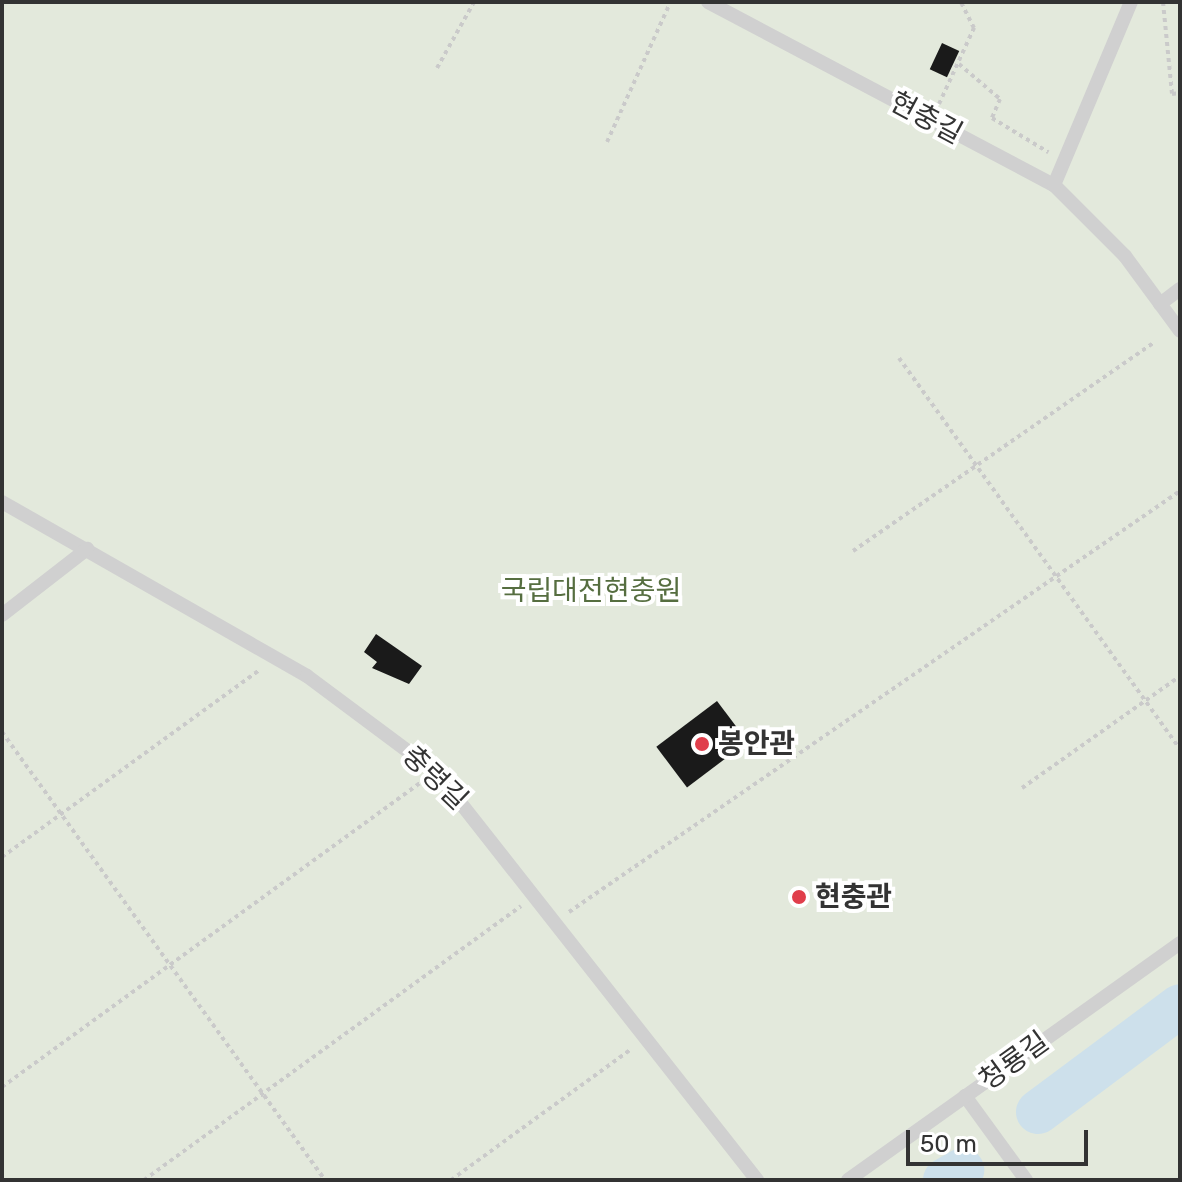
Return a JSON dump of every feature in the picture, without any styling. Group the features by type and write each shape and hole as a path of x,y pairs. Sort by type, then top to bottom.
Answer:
{"lane":[{"name":"현충길","path":"708,2 1054,185 1125,256 1180,331"},
{"path":"1054,185 1131,2"},
{"path":"1160,304 1180,289"},
{"name":"충령길","path":"2,502 87,549 379,725 433,774 557,920 757,1180"},
{"path":"2,615 87,549"},
{"name":"청룡길","path":"848,1180 1180,943"},
{"path":"965,1096 1026,1180"}],"path":[{"path":"437,68 474,2"},
{"path":"931,121 974,28 961,2"},
{"path":"1163,2 1172,94 1180,93"},
{"path":"607,142 670,3"},
{"path":"959,64 1000,99 992,118 1053,154"},
{"path":"853,551 1153,343"},
{"path":"899,358 1180,749"},
{"path":"557,920 1180,491"},
{"path":"2,857 273,660"},
{"path":"1022,788 1180,676"},
{"path":"2,732 325,1180"},
{"path":"2,1087 433,774"},
{"path":"144,1180 536,895"},
{"path":"451,1180 646,1038"}],"green space":[{"name":"국립대전현충원","path":"2,2 1180,2 1180,1180 2,1180"}],"water":[{"path":"1180,989 1180,1024 1065,1105 1050,1102 1053,1086"}],"building":[{"path":"942,43 959,51 947,77 930,69"},
{"path":"376,634 422,666 409,684 372,668 377,662 364,652"},
{"name":"봉안관","path":"717,701 748,742 687,787 656,747"}],"waterway":[{"path":"1038,1112 1180,1006"},
{"path":"945,1180 962,1170"}],"place":[{"name":"봉안관","path":"702,744"},
{"name":"현충관","path":"799,897"}]}
